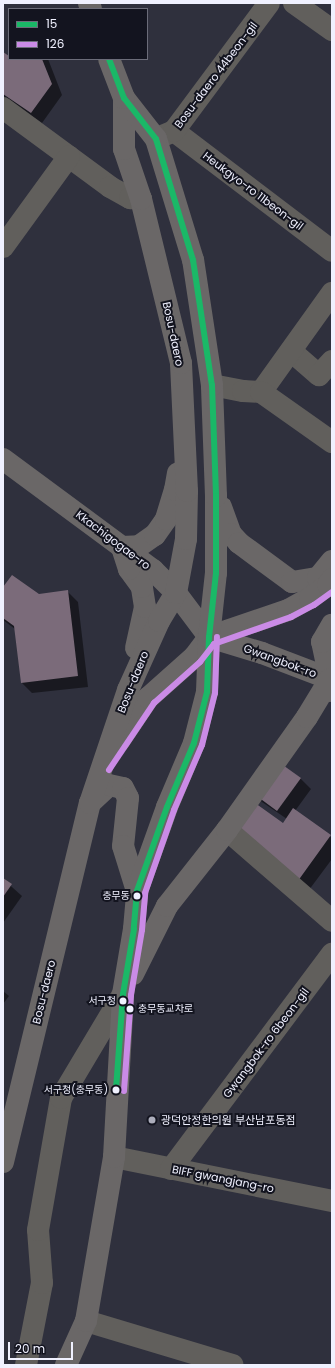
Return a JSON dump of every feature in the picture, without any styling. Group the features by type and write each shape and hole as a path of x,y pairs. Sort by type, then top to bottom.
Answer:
{"main road":[{"name":"Bosu-daero","path":"3,1162 5,1135 90,804 128,690 159,621 176,593 186,539 187,491 181,363 141,199 124,149 124,98 109,60"},
{"name":"Bosu-daero","path":"66,1365 86,1321 114,1156 124,994 134,929 137,892 167,807 194,743 207,692 209,637 216,573 216,496 212,385 193,260 165,135 124,98"},
{"path":"102,766 106,729 120,685 137,644 145,607 142,587 129,569 122,547 139,546 155,535 166,519 175,490 184,426"},
{"name":"Kkachigogae-ro","path":"3,459 153,570 176,593 209,637"},
{"path":"216,496 231,534 239,543 292,582 318,578 332,562"},
{"path":"102,766 148,698 194,657 209,637 288,610 310,598 328,585 332,579"},
{"path":"330,679 322,642 332,625"},
{"name":"Gwangbok-ro","path":"209,637 262,653 330,679 332,702"},
{"name":"Bosu-daero","path":"124,994 167,906 227,830 306,717 330,679"},
{"path":"90,804 109,785 123,788 128,798 123,846 137,892"}],"street":[{"name":"Bosu-daero 44beon-gil","path":"165,135 269,3"},
{"path":"294,3 332,30"},
{"path":"3,108 110,187 130,198 141,199"},
{"name":"Heukgyo-ro 11beon-gil","path":"165,135 332,251"},
{"path":"3,247 69,156"},
{"path":"261,392 332,293"},
{"path":"290,351 319,375 332,361"},
{"path":"212,385 243,391 261,392 332,442"},
{"path":"227,830 332,922"},
{"name":"Gwangbok-ro 6beon-gil","path":"171,1169 332,954"},
{"path":"26,1365 42,1283 38,1230 61,1098 124,994"},
{"name":"BIFF gwangjang-ro","path":"114,1156 171,1169 332,1201"},
{"path":"86,1321 233,1365"}],"building":[{"path":"3,52 8,55 8,60 42,60 52,84 31,113 3,94"},
{"path":"12,575 39,594 68,590 78,676 21,683 14,626 3,618 3,587"},
{"path":"273,758 301,778 277,811 250,791"},
{"path":"251,800 283,823 293,808 331,835 295,885 226,835"},
{"path":"3,878 12,884 3,897"}],"transit line":[{"name":"15","path":"109,60 124,98 156,139 193,260 212,385 216,496 216,573 209,637 207,692 194,743 167,807 137,891 134,929 123,994 116,1090"},
{"name":"126","path":"109,770 154,703 200,662 214,644 291,617 314,605 332,592"},
{"name":"126","path":"124,1091 131,995 142,930 145,893 174,810 202,745 215,693 217,637"}],"place":[{"name":"충무동","path":"137,896"},
{"name":"서구청","path":"123,1001"},
{"name":"충무동교차로","path":"130,1009"},
{"name":"서구청(충무동)","path":"116,1090"},
{"name":"광덕안정한의원 부산남포동점","path":"152,1120"}]}
